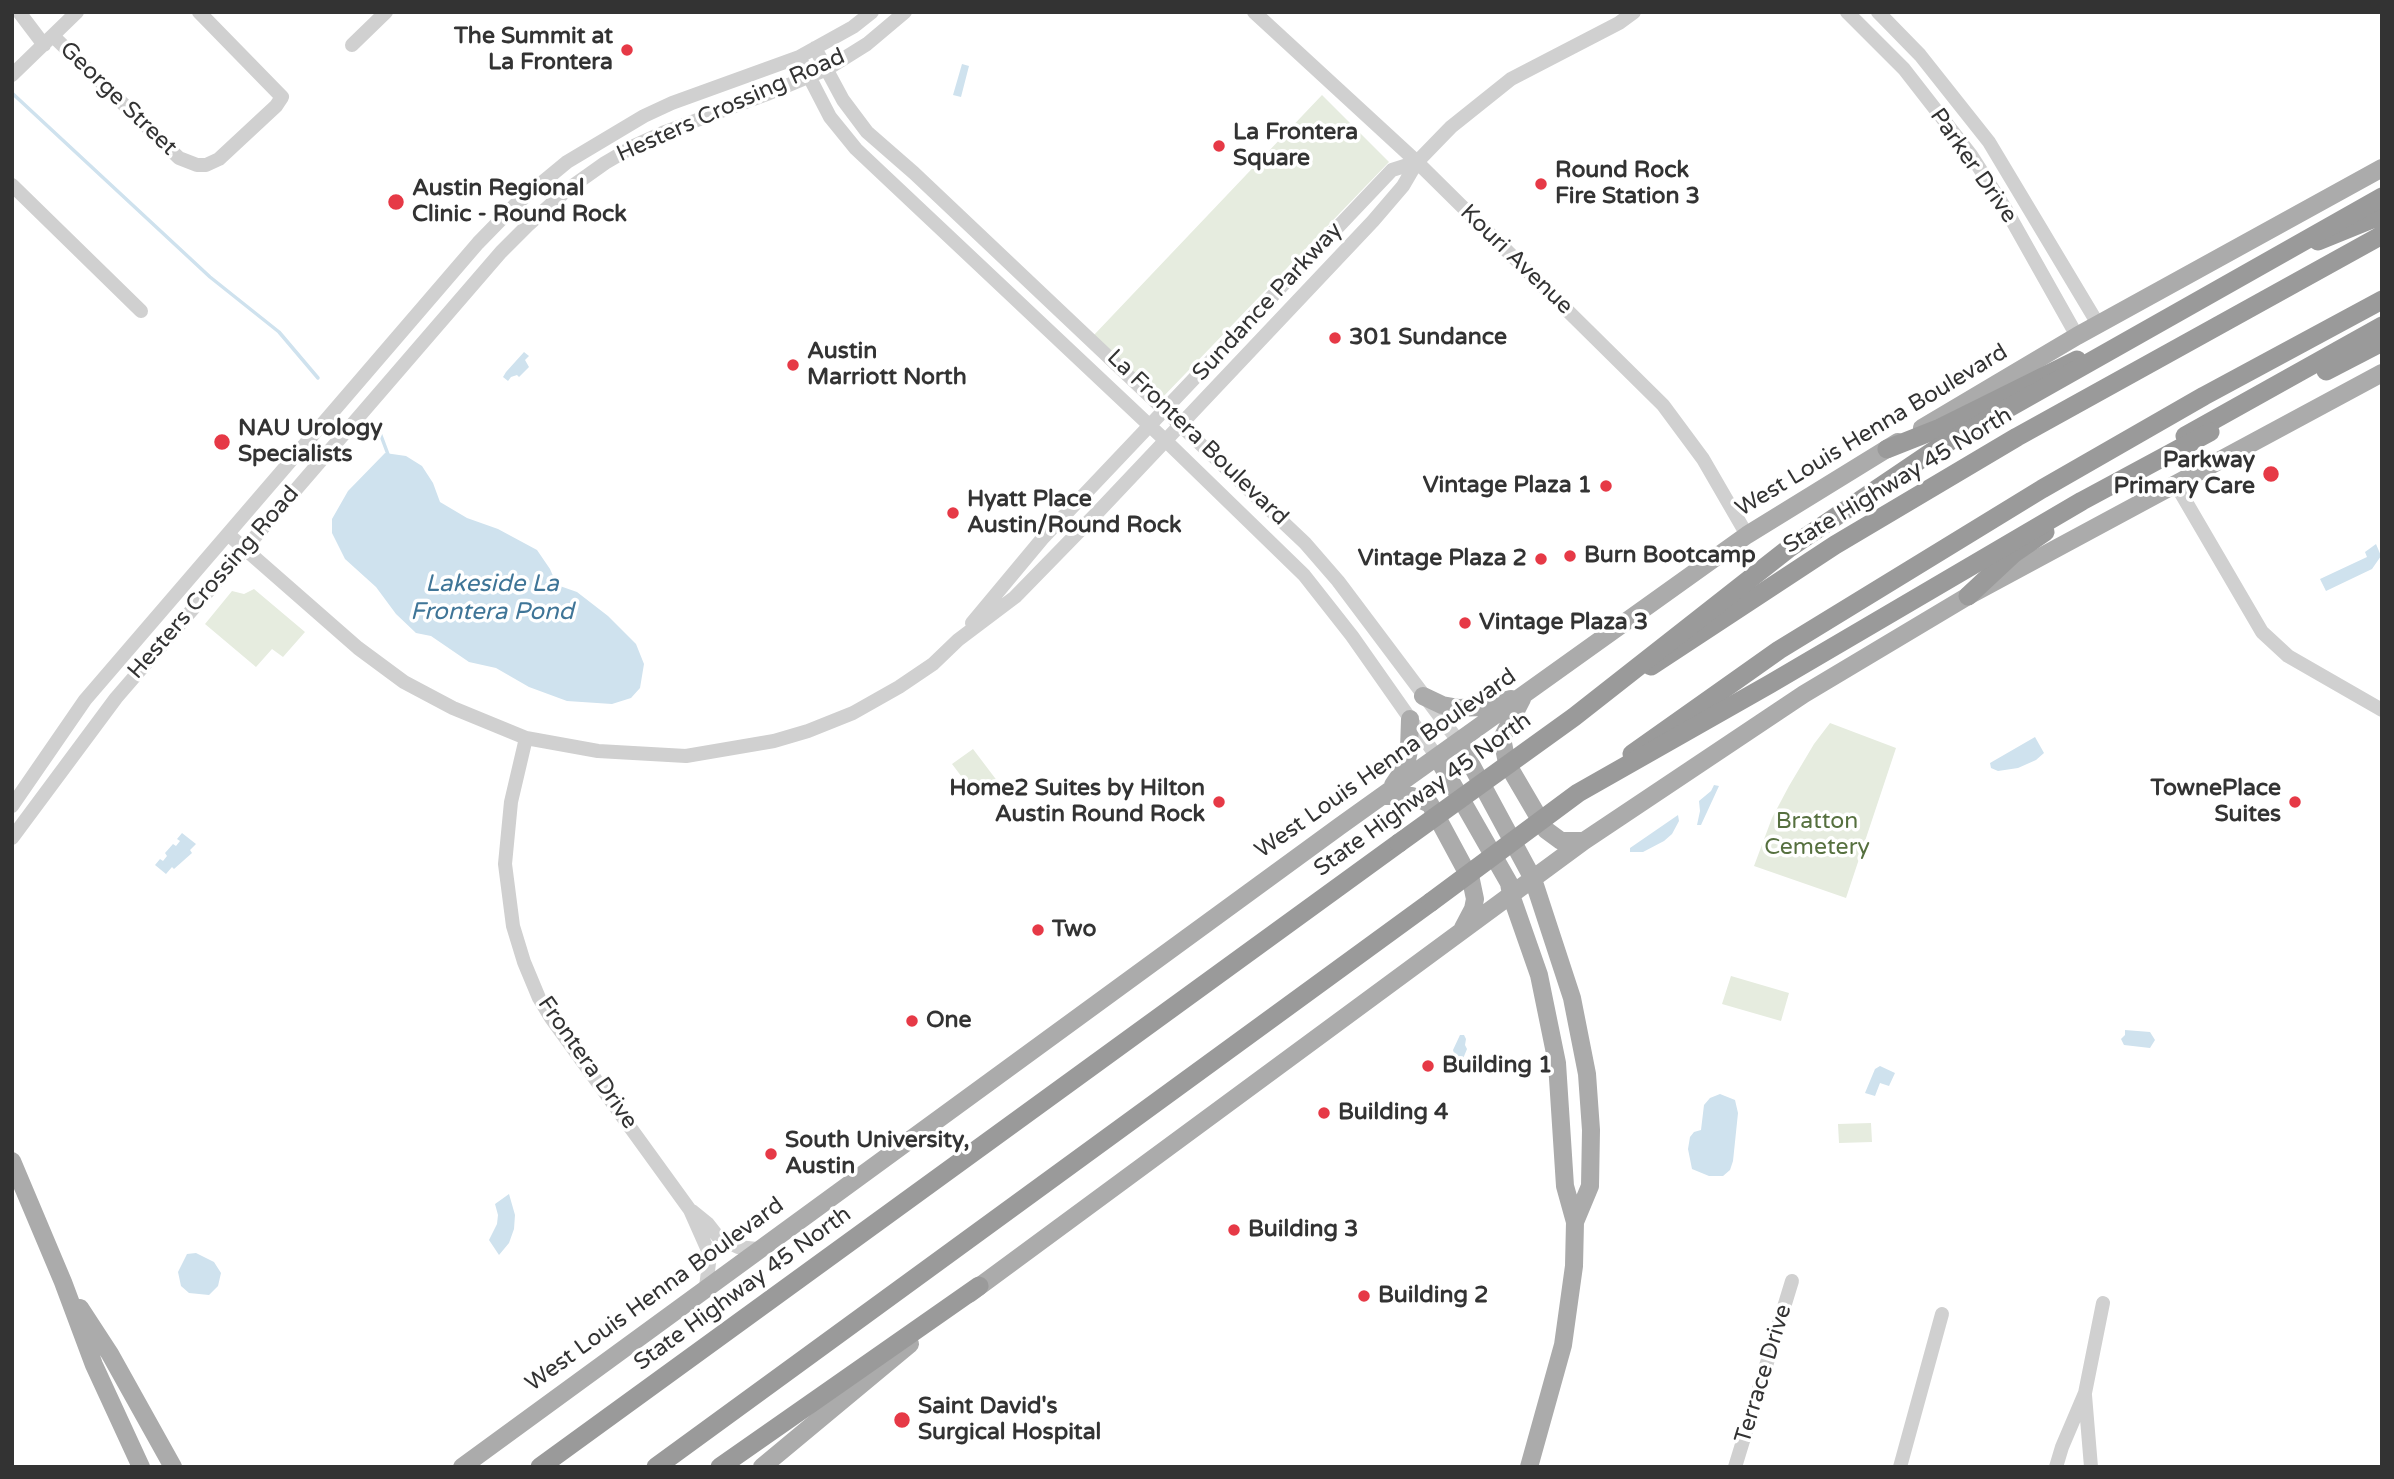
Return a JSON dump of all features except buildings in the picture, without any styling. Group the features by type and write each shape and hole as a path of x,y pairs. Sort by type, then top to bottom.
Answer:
{"highway":[{"path":"1574,717 1743,582 1832,517 1936,449 2382,197"},
{"path":"1887,449 1940,428 2307,245 2382,215"},
{"name":"State Highway 45 North","path":"540,1467 1574,717 1835,545 2017,437 2382,235"},
{"path":"656,1467 1578,793 1779,650 2042,489 2204,396 2382,300"},
{"path":"1968,596 2013,554 2166,446 2382,326"},
{"path":"1578,793 2082,501 2382,342"},
{"path":"720,1467 979,1286"}],"main road":[{"name":"West Louis Henna Boulevard","path":"462,1467 757,1250 1747,535 2077,336 2382,167"},
{"path":"762,1467 979,1286 1584,841 1804,694 1968,596 2382,373"},
{"path":"1423,696 1442,705 1459,708 1480,707 1524,696"},
{"path":"1524,696 1502,738 1506,758 1546,830 1561,841 1584,841"},
{"path":"1384,796 1406,766 1410,719"},
{"name":"La Frontera Boulevard","path":"1459,742 1532,878 1572,998 1587,1074 1591,1130 1590,1186 1575,1222"},
{"name":"La Frontera Boulevard","path":"1437,757 1509,883 1539,975 1558,1063 1565,1186 1575,1222"},
{"path":"1384,796 1412,796 1430,804 1471,880 1474,909 1461,931"},
{"path":"1558,1063 1583,1057"},
{"path":"12,1161 63,1282 94,1365 141,1467"},
{"path":"1529,1467 1563,1345 1574,1266 1575,1222"},
{"path":"63,1282 110,1354 173,1467"}],"street":[{"path":"19,12 48,40"},
{"path":"12,75 77,12"},
{"name":"George Street","path":"48,40 179,158 187,163 206,165 219,159 276,106 282,97 199,12"},
{"path":"352,46 386,12"},
{"name":"Hesters Crossing Road","path":"12,806 85,700 478,243 515,205 567,162 644,116 799,57 853,27 873,12"},
{"name":"Hesters Crossing Road","path":"14,835 116,698 527,225 567,190 605,163 654,136 827,69 867,44 905,12"},
{"name":"Kouri Avenue","path":"1254,12 1417,162 1663,405 1703,458 1747,535"},
{"name":"Sundance Parkway","path":"958,640 1015,597 1181,426 1381,212 1403,186 1417,162 1451,127 1511,79 1619,23 1634,12"},
{"name":"Parker Drive","path":"1878,12 1920,55 1989,142 2098,324"},
{"name":"Parker Drive","path":"1853,14 1903,69 1971,155 2005,208 2077,336"},
{"name":"La Frontera Boulevard","path":"815,48 848,107 867,132 914,173 1268,507 1320,560 1459,742"},
{"name":"La Frontera Boulevard","path":"799,57 831,117 856,149 1166,440 1311,583 1352,636 1437,757"},
{"path":"1971,155 1989,142"},
{"name":"Sundance Parkway","path":"229,535 358,648 404,682 453,708 526,738 598,751 686,756 774,741 808,731 853,713 933,664 958,640 1042,539 1392,170 1417,162"},
{"path":"12,185 141,312"},
{"path":"2175,483 2262,632 2288,656 2382,709"},
{"name":"Frontera Drive","path":"526,738 511,802 505,864 513,926 524,962 551,1018 690,1210"},
{"path":"14,835 18,819 51,769 48,755"},
{"path":"690,1210 708,1224 719,1238 738,1247 757,1250"},
{"path":"690,1210 710,1255 706,1287"},
{"name":"Terrace Drive","path":"1735,1467 1793,1281"},
{"path":"2056,1467 2085,1393 2103,1303"},
{"path":"1900,1467 1942,1314"},
{"path":"2085,1393 2091,1467"}],"green space":[{"path":"1322,95 1389,162 1161,399 1093,336"},
{"path":"254,589 305,632 283,657 272,649 256,667 205,624 232,591 244,594"},
{"name":"Bratton Cemetery","path":"1830,723 1896,748 1846,898 1754,866 1772,818 1789,786"},
{"path":"973,749 998,782 977,797 952,764"},
{"path":"1731,976 1789,993 1781,1021 1722,1004"},
{"path":"1871,1123 1872,1142 1839,1143 1838,1124"}],"water":[{"path":"962,64 969,66 961,97 953,95"},
{"path":"524,352 529,356 525,360 529,367 519,377 511,377 508,381 503,377"},
{"name":"Lakeside La Frontera Pond","path":"385,453 406,456 422,466 433,483 440,502 467,518 498,529 537,550 557,585 577,592 608,616 636,644 644,664 640,688 631,698 612,704 567,701 529,687 496,668 469,662 431,636 416,633 396,614 376,587 345,559 332,533 332,519 348,491"},
{"path":"2376,544 2381,556 2372,569 2326,591 2320,579 2367,557 2365,552"},
{"path":"2035,737 2044,753 2036,760 2018,768 1998,771 1991,768 1990,763"},
{"path":"1714,785 1719,786 1701,825 1697,825 1699,801"},
{"path":"1678,815 1679,821 1672,834 1664,841 1643,852 1630,852 1630,848"},
{"path":"182,833 196,844 190,850 192,853 166,874 155,865 160,859 163,861 167,856 165,853 173,844 176,846"},
{"path":"2125,1030 2150,1032 2155,1040 2150,1048 2124,1045 2121,1039"},
{"path":"1460,1035 1464,1035 1466,1039 1467,1049 1460,1066 1454,1063 1453,1050"},
{"path":"1880,1066 1895,1073 1889,1086 1880,1083 1875,1096 1865,1093 1875,1069"},
{"path":"1720,1094 1735,1100 1738,1113 1733,1161 1730,1170 1723,1176 1709,1176 1692,1169 1688,1149 1690,1137 1701,1130 1704,1105 1710,1098"},
{"path":"509,1194 515,1215 514,1229 509,1243 499,1255 489,1240 497,1224 495,1204"},
{"path":"196,1253 214,1262 221,1273 218,1286 209,1295 189,1293 181,1286 178,1272 187,1254"}],"waterway":[{"path":"12,93 210,277 279,332 318,378"},
{"path":"380,433 389,457"}],"place":[{"name":"The Summit at La Frontera","path":"627,50"},
{"name":"La Frontera Square","path":"1219,146"},
{"name":"Round Rock Fire Station 3","path":"1541,184"},
{"name":"Austin Regional Clinic - Round Rock","path":"396,202"},
{"name":"301 Sundance","path":"1335,338"},
{"name":"Austin Marriott North","path":"793,365"},
{"name":"NAU Urology Specialists","path":"222,442"},
{"name":"Parkway Primary Care","path":"2271,474"},
{"name":"Vintage Plaza 1","path":"1606,486"},
{"name":"Hyatt Place Austin/Round Rock","path":"953,513"},
{"name":"Burn Bootcamp","path":"1570,556"},
{"name":"Vintage Plaza 2","path":"1541,559"},
{"name":"Vintage Plaza 3","path":"1465,623"},
{"name":"Home2 Suites by Hilton Austin Round Rock","path":"1219,802"},
{"name":"TownePlace Suites","path":"2295,802"},
{"name":"Two","path":"1038,930"},
{"name":"One","path":"912,1021"},
{"name":"Building 1","path":"1428,1066"},
{"name":"Building 4","path":"1324,1113"},
{"name":"South University, Austin","path":"771,1154"},
{"name":"Building 3","path":"1234,1230"},
{"name":"Building 2","path":"1364,1296"},
{"name":"Saint David's Surgical Hospital","path":"902,1420"}]}
